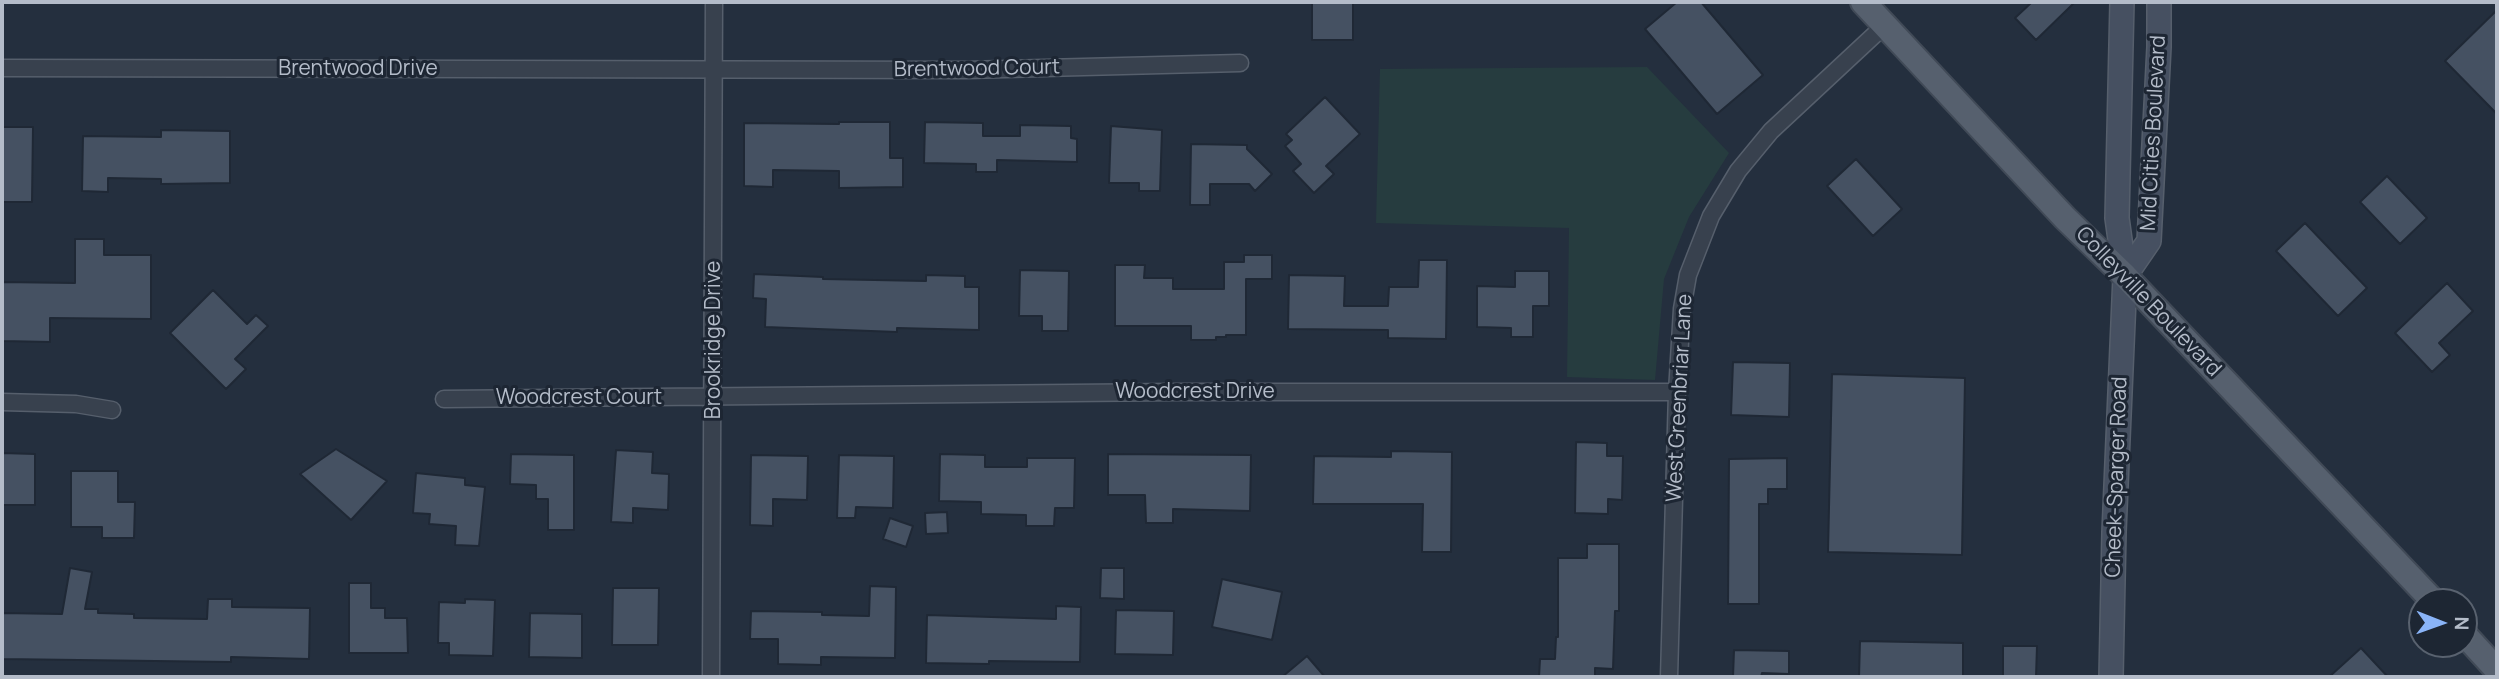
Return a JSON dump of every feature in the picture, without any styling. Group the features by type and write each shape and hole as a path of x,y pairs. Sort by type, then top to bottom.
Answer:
{"main road":[{"name":"Colleyville Boulevard","path":"1863,2 2065,218 2125,276 2421,588"},
{"name":"Mid Cities Boulevard","path":"2122,2 2117,218 2125,276"},
{"name":"Mid Cities Boulevard","path":"2125,276 2149,241 2159,47 2158,2"},
{"name":"Cheek-Sparger Road","path":"2111,677 2125,276"},
{"path":"2478,649 2497,670"}],"street":[{"name":"Brookridge Drive","path":"711,677 714,2"},
{"name":"West Greenbriar Lane","path":"1669,677 1677,392 1682,309 1688,275 1711,216 1738,171 1771,131 1885,25"},
{"name":"Brentwood Court","path":"714,70 967,70 1240,63"},
{"name":"Brentwood Drive","path":"2,68 714,70"},
{"name":"Woodcrest Drive","path":"714,398 1176,392 1677,392"},
{"name":"Woodcrest Court","path":"444,399 714,398"},
{"path":"2,402 76,404 112,410"}],"green space":[{"path":"1647,67 1729,153 1689,217 1664,279 1655,380 1567,377 1569,228 1376,223 1380,69"}],"building":[{"path":"1312,2 1353,2 1353,40 1312,40"},
{"path":"1677,2 1701,2 1763,75 1717,114 1645,29"},
{"path":"2032,2 2075,2 2036,40 2015,18"},
{"path":"2497,10 2497,114 2445,61"},
{"path":"1325,97 1360,134 1326,166 1334,174 1314,193 1293,171 1301,164 1285,146 1292,140 1286,134"},
{"path":"890,122 890,158 903,158 903,187 839,188 839,171 773,170 773,187 744,186 744,123"},
{"path":"925,122 983,123 983,136 1020,136 1020,125 1071,126 1071,138 1077,139 1077,162 997,160 997,172 976,172 976,164 924,163"},
{"path":"1111,126 1162,130 1160,191 1139,191 1139,183 1109,183"},
{"path":"2,127 33,127 32,202 3,202"},
{"path":"161,130 230,131 230,183 161,184 161,179 108,178 108,192 82,191 83,136 161,137"},
{"path":"1191,144 1247,145 1247,149 1272,174 1255,191 1249,184 1210,184 1210,205 1190,205"},
{"path":"1856,159 1902,209 1873,236 1827,186"},
{"path":"2387,176 2427,218 2400,244 2360,202"},
{"path":"2305,223 2367,288 2338,316 2276,251"},
{"path":"75,239 104,239 104,255 151,255 151,319 50,318 50,342 2,341 2,282 75,283"},
{"path":"1244,255 1272,255 1272,279 1246,279 1246,335 1226,335 1216,337 1216,340 1191,340 1191,326 1115,326 1115,265 1145,265 1144,278 1173,278 1173,289 1224,289 1224,262 1244,262"},
{"path":"1419,260 1447,260 1446,339 1388,338 1388,330 1288,329 1289,275 1345,276 1344,306 1388,306 1389,287 1418,287"},
{"path":"1020,270 1069,271 1068,331 1042,331 1042,316 1019,316"},
{"path":"1515,271 1549,271 1549,306 1533,306 1533,337 1511,337 1511,328 1477,327 1477,286 1515,287"},
{"path":"754,274 823,279 926,281 926,275 965,276 965,287 979,287 979,330 897,328 897,332 765,327 766,299 753,298"},
{"path":"2447,283 2473,311 2439,343 2450,355 2432,372 2395,333"},
{"path":"213,290 247,324 256,315 268,326 235,359 246,369 226,389 170,333"},
{"path":"1733,362 1790,363 1789,417 1731,415"},
{"path":"1832,374 1965,378 1962,555 1828,552"},
{"path":"1576,442 1607,443 1607,456 1623,456 1622,500 1608,499 1608,514 1575,513"},
{"path":"336,449 387,481 351,520 300,474"},
{"path":"616,450 653,452 652,473 669,474 668,510 633,508 633,523 611,522"},
{"path":"1391,451 1452,452 1451,552 1422,552 1423,504 1313,504 1314,456 1391,457"},
{"path":"2,453 35,454 35,505 2,505"},
{"path":"511,454 574,455 574,530 548,530 548,499 536,499 536,485 510,484"},
{"path":"940,454 985,455 985,467 1027,467 1027,458 1075,458 1074,508 1055,508 1054,526 1026,526 1026,515 981,514 981,502 939,501"},
{"path":"1108,454 1251,455 1250,511 1173,509 1173,523 1146,523 1145,495 1108,495"},
{"path":"751,455 808,456 807,500 773,499 773,526 750,525"},
{"path":"839,455 894,456 893,508 856,507 855,518 837,518"},
{"path":"1787,458 1787,489 1768,489 1768,504 1759,504 1759,604 1728,604 1729,459"},
{"path":"71,471 118,471 118,502 135,502 134,538 102,538 102,527 71,527"},
{"path":"416,473 465,478 465,485 485,487 479,546 455,545 456,526 429,524 430,514 413,513"},
{"path":"947,512 948,533 926,534 925,513"},
{"path":"890,518 913,526 906,547 883,539"},
{"path":"1587,544 1619,544 1619,611 1615,611 1613,669 1595,668 1595,677 1539,677 1540,659 1555,659 1558,637 1558,558 1587,558"},
{"path":"70,568 92,572 85,609 98,609 98,613 134,614 134,618 207,619 208,599 232,599 232,607 310,608 309,659 231,657 231,662 2,659 2,613 62,614"},
{"path":"1101,568 1124,568 1124,599 1100,598"},
{"path":"1222,579 1282,592 1272,640 1212,627"},
{"path":"349,583 371,583 371,608 385,608 385,618 407,618 408,653 349,653"},
{"path":"870,586 896,587 895,658 821,657 821,665 778,664 778,639 750,639 751,611 869,616"},
{"path":"613,588 659,588 658,645 612,645"},
{"path":"465,599 495,600 493,656 449,655 449,643 438,643 439,602 465,603"},
{"path":"1056,606 1081,607 1080,662 926,663 927,615 1056,619"},
{"path":"1116,610 1174,611 1173,655 1115,654"},
{"path":"530,613 582,614 582,658 529,657"},
{"path":"1860,641 1963,643 1963,677 1859,677"},
{"path":"2003,646 2037,646 2036,677 2003,677"},
{"path":"2361,648 2388,677 2329,677"},
{"path":"1734,650 1789,651 1789,674 1762,673 1761,677 1733,677"},
{"path":"1307,656 1325,677 1282,677"}]}
